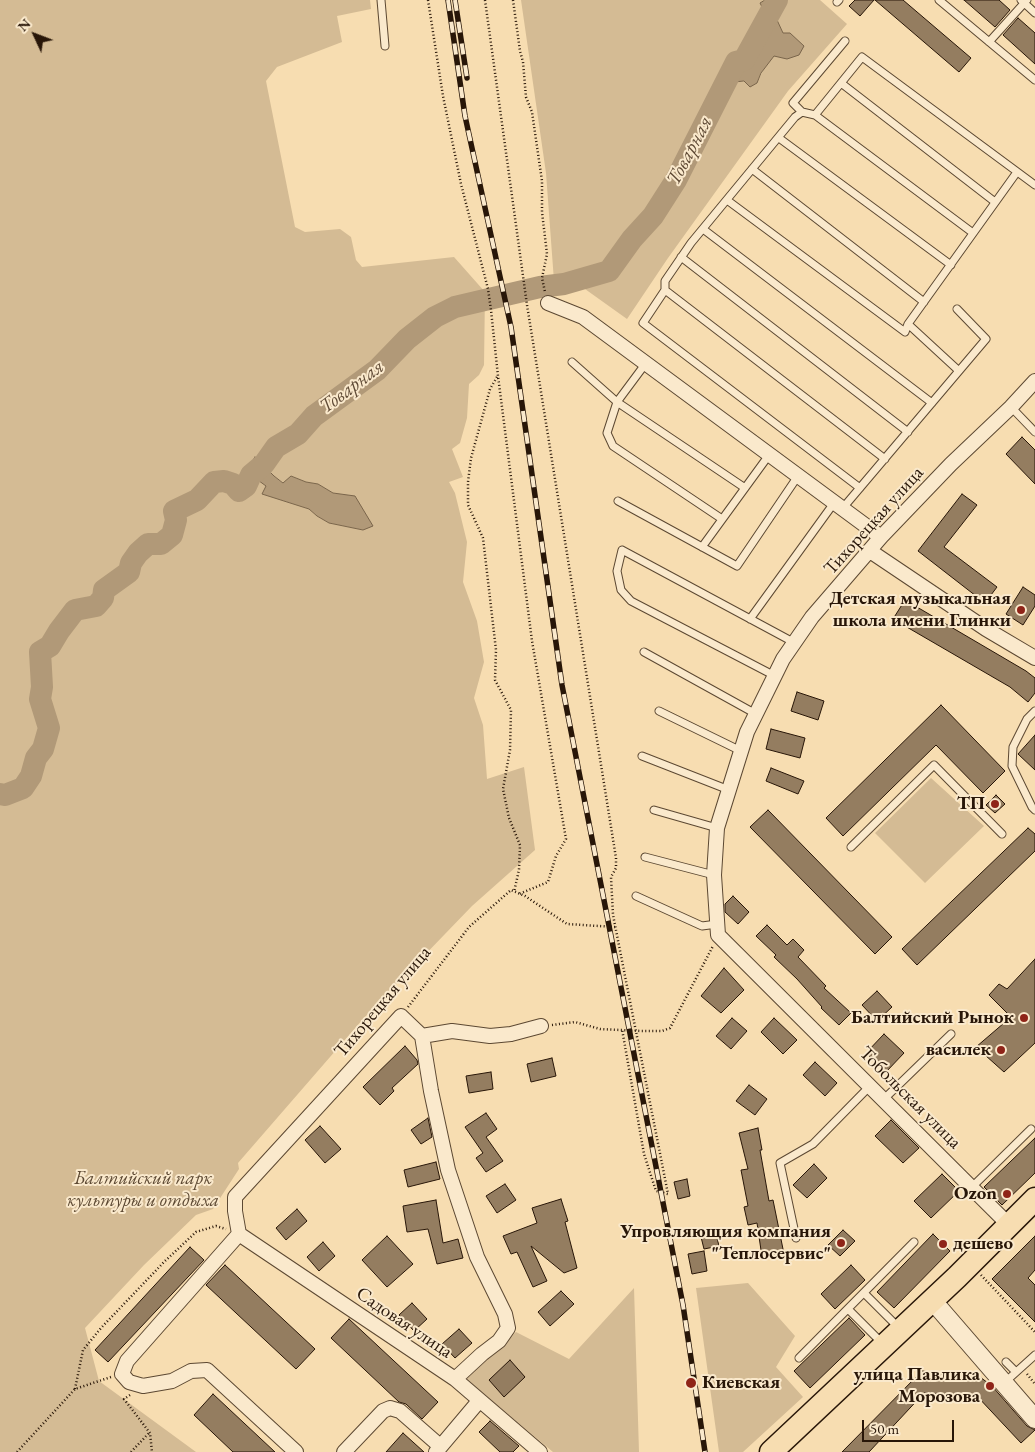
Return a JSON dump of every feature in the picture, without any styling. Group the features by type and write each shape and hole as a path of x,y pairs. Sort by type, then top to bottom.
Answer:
{"main road":[{"path":"771,1452 901,1330 1035,1199"}],"street":[{"path":"547,299 583,317 881,537"},
{"name":"Тихорецкая улица","path":"718,929 714,875 717,828 748,732 783,659 812,617 881,537 1035,381"},
{"path":"870,551 986,629 1035,658"},
{"name":"Тобольская улица","path":"718,929 1009,1225"},
{"path":"401,1016 422,1036 431,1091 448,1170 477,1257 505,1314 508,1328 499,1341 455,1379"},
{"name":"Тихорецкая улица","path":"239,1234 235,1210 236,1197 401,1016"},
{"path":"422,1036 452,1031 490,1036 511,1034 541,1026"},
{"path":"239,1234 127,1361 122,1374 129,1382 143,1386 172,1381 192,1370 207,1370 296,1452"},
{"name":"Садовая улица","path":"239,1234 455,1379 540,1452"},
{"path":"932,1300 1010,1378 1035,1420"},
{"path":"344,1452 383,1411 390,1408 400,1411 438,1449 479,1401"}],"lane":[{"path":"381,0 385,46"},
{"path":"940,0 1035,80"},
{"path":"989,42 1024,1 1035,13"},
{"path":"845,40 793,103 802,112 815,115 973,233"},
{"path":"815,115 862,58 1035,185"},
{"path":"841,83 995,202"},
{"path":"802,112 795,117 681,257 665,281 665,290 643,323 860,488"},
{"path":"778,138 951,265"},
{"path":"752,169 924,302"},
{"path":"727,200 905,332 908,324 1017,172"},
{"path":"703,228 932,403"},
{"path":"681,257 908,432"},
{"path":"665,290 885,459"},
{"path":"750,619 838,506 860,488 986,339 956,309"},
{"path":"908,324 959,371"},
{"path":"572,362 617,402 745,488"},
{"path":"646,364 617,402 607,433 613,446 722,519"},
{"path":"1011,407 1035,432"},
{"path":"702,547 769,455"},
{"path":"618,501 737,566 798,476"},
{"path":"775,676 631,601 621,590 617,572 622,550 795,642"},
{"path":"644,652 756,714"},
{"path":"659,711 741,751"},
{"path":"1035,711 1027,720 1013,747 1012,766 1035,810"},
{"path":"642,756 729,790"},
{"path":"851,847 934,765 1002,834"},
{"path":"654,810 717,828"},
{"path":"645,857 714,875"},
{"path":"636,896 702,926 718,929"},
{"path":"884,1099 952,1034"},
{"path":"796,1238 780,1163 813,1144 871,1085"},
{"path":"972,1187 1031,1129"},
{"path":"799,1358 914,1242"},
{"path":"864,1293 901,1330"},
{"path":"848,1309 884,1346"},
{"path":"1006,1362 1010,1378 1035,1355"}],"path":[{"path":"428,0 443,96 461,184 488,289 532,641 566,840 556,856 548,882 519,894"},
{"path":"486,0 527,305 616,858 616,868 611,877 613,916 668,1194 656,1191 644,1154 622,1029"},
{"path":"513,0 520,51 524,62 526,97 532,112 542,181 542,212 548,254 542,278 547,299"},
{"path":"498,376 490,389 471,458 468,505 483,538 496,650 496,680 511,710 510,750 503,789 509,818 520,845 519,870 514,892 567,924 615,927"},
{"name":"Тихорецкая улица","path":"401,1016 468,927 510,890 514,892"},
{"path":"541,1026 575,1022 600,1029 662,1031 670,1028 718,929"},
{"path":"75,1389 83,1350 101,1328 196,1232 216,1226 239,1234"},
{"path":"976,1270 1035,1332"},
{"path":"17,1452 75,1389 122,1374"},
{"path":"143,1386 124,1399 150,1433 152,1452"},
{"path":"131,1452 150,1433"}],"green space":[{"name":"Балтийский парк культуры и отдыха","path":"0,0 370,0 371,9 337,16 342,42 277,67 266,81 295,227 305,232 340,229 351,237 356,260 362,267 454,257 485,292 484,365 479,375 469,384 467,418 460,443 452,449 463,477 449,482 455,493 467,542 463,582 477,621 484,662 474,698 483,725 487,779 524,767 535,850 472,906 363,1019 238,1163 239,1169 213,1209 196,1215 144,1265 85,1328 99,1381 196,1452 0,1452","holes":["264,464 274,476 284,483 291,476 318,484 333,493 355,497 363,530 329,523 309,509 263,494 266,486 258,479"]},
{"path":"521,0 765,0 760,3 765,13 757,32 748,41 744,54 736,62 734,81 757,83 765,66 790,33 783,34 777,20 777,7 783,0 820,0 847,24 788,91 668,258 627,319 585,289 554,281 546,173"},
{"path":"931,778 984,826 925,883 875,833"},
{"path":"748,1283 795,1336 776,1367 803,1397 743,1452 719,1452 696,1288"},
{"path":"634,1288 639,1452 553,1452 466,1379 516,1332 569,1359"}],"shaded area":[{"path":"765,0 783,0 777,7 777,20 783,33 790,33 804,46 799,55 787,59 774,56 761,73 757,83 750,87 744,81 734,82 736,62 744,54 748,41 758,32 765,13 760,3"},
{"path":"255,457 283,483 291,476 318,484 333,493 355,496 373,526 363,530 329,523 309,509 262,494 266,486 251,475 249,467"}],"building":[{"path":"855,0 874,0 860,16 849,6"},
{"path":"875,0 903,0 971,58 959,72"},
{"path":"964,0 999,0 1010,10 995,27"},
{"path":"1018,18 1035,33 1035,64 1003,35"},
{"path":"1022,437 1035,450 1035,484 1006,454"},
{"path":"962,494 977,505 944,547 997,587 985,603 918,551"},
{"name":"Детская музыкальная школа имени Глинки","path":"1023,587 1035,595 1035,606 1023,625 1006,614"},
{"path":"905,600 1026,671 1035,678 1035,693 1028,702 1010,687 893,619"},
{"path":"797,692 824,701 818,720 791,711"},
{"path":"941,705 1005,771 983,793 936,745 843,836 826,818"},
{"path":"771,729 805,738 800,758 766,749"},
{"path":"1035,735 1035,770 1018,754"},
{"path":"771,768 804,781 798,794 766,781"},
{"name":"ТП","path":"996,795 1005,804 995,813 986,805"},
{"path":"768,810 892,937 875,954 750,827"},
{"path":"1028,828 1035,834 1035,851 917,965 902,949"},
{"path":"733,896 749,912 738,924 725,912 725,904"},
{"path":"767,925 787,945 793,939 804,950 798,957 826,986 824,988 851,1013 839,1025 774,957 776,955 756,936"},
{"path":"1035,959 1035,1043 1004,1072 976,1047 1011,1017 989,995 999,984 1007,989"},
{"path":"724,968 744,990 721,1013 701,996"},
{"path":"877,991 892,1007 877,1021 862,1005"},
{"path":"732,1018 747,1031 731,1049 716,1036"},
{"path":"774,1018 797,1040 783,1054 761,1032"},
{"path":"884,1034 904,1053 886,1072 866,1053"},
{"path":"405,1046 417,1060 418,1064 392,1088 394,1091 380,1105 363,1087"},
{"path":"552,1058 556,1076 531,1082 527,1064"},
{"path":"815,1062 837,1083 825,1096 803,1075"},
{"path":"491,1072 493,1089 469,1093 466,1076"},
{"path":"749,1085 767,1099 755,1115 736,1101"},
{"path":"486,1113 497,1129 486,1137 503,1161 486,1172 476,1158 483,1153 465,1127"},
{"path":"428,1118 432,1137 421,1144 411,1130"},
{"path":"891,1120 919,1148 903,1163 875,1136"},
{"path":"320,1126 341,1149 325,1163 305,1140"},
{"path":"758,1128 769,1201 773,1200 784,1254 762,1257 757,1223 748,1225 744,1207 748,1206 741,1170 748,1169 739,1133"},
{"path":"1035,1138 1035,1173 1002,1205 984,1187"},
{"path":"436,1162 440,1179 408,1187 404,1170"},
{"path":"814,1164 827,1178 807,1198 793,1185"},
{"path":"942,1174 959,1191 931,1218 914,1201"},
{"path":"687,1179 690,1196 678,1199 674,1182"},
{"path":"505,1184 516,1200 497,1213 486,1196"},
{"path":"561,1199 568,1221 565,1222 577,1268 564,1273 531,1246 547,1281 533,1287 517,1252 511,1254 503,1236 537,1223 532,1208"},
{"path":"436,1200 443,1243 458,1239 463,1258 437,1264 428,1229 407,1232 403,1206"},
{"path":"297,1209 307,1221 286,1240 276,1228"},
{"name":"Упровляющия компания \"Теплосервис\"","path":"843,1230 855,1241 840,1256 828,1245"},
{"path":"716,1234 719,1246 704,1249 701,1237"},
{"path":"933,1234 950,1251 894,1308 877,1292"},
{"path":"387,1236 413,1264 387,1287 362,1260"},
{"path":"1035,1236 1035,1270 1028,1278 1035,1285 1035,1322 992,1279"},
{"path":"323,1242 335,1256 319,1271 307,1257"},
{"path":"190,1247 204,1260 108,1362 95,1350"},
{"path":"704,1251 707,1271 692,1274 688,1254"},
{"path":"225,1265 315,1349 296,1369 206,1285"},
{"path":"851,1265 865,1280 835,1309 821,1294"},
{"path":"561,1291 574,1304 550,1326 538,1312"},
{"path":"412,1303 427,1319 414,1331 399,1315"},
{"path":"849,1318 865,1335 810,1388 794,1371"},
{"path":"349,1319 438,1402 422,1419 406,1404 399,1402 331,1338"},
{"path":"459,1329 472,1343 455,1358 442,1344"},
{"path":"510,1360 525,1377 504,1397 489,1380"},
{"path":"922,1371 980,1377 992,1386 1027,1426 1035,1430 1021,1443 976,1395 924,1393 869,1452 842,1452"},
{"path":"213,1394 275,1452 233,1452 194,1415"},
{"path":"490,1421 519,1446 513,1452 500,1452 479,1432"},
{"path":"403,1433 424,1452 386,1452"}],"waterway":[{"name":"Товарная","path":"0,794 5,795 23,788 31,776 36,758 43,749 49,728 40,699 42,687 40,652 50,646 75,610 96,606 103,598 104,590 129,572 131,563 138,553 148,544 161,544 172,535 176,520 174,511 197,500 214,482 224,481 233,484 239,491 246,486 251,475 264,464 276,447 298,434 314,416 377,370 407,339 435,317 455,307 540,287 564,284 609,271 632,239 653,216 676,180 736,62 744,60 777,0"}],"railway":[{"path":"448,0 465,116 511,327 562,685 683,1305 705,1452"},
{"path":"455,0 467,78"}],"place":[{"name":"Детская музыкальная школа имени Глинки","path":"1021,610"},
{"name":"ТП","path":"995,804"},
{"name":"Балтийский Рынок","path":"1024,1018"},
{"name":"василек","path":"1001,1050"},
{"name":"Ozon","path":"1007,1194"},
{"name":"Упровляющия компания \"Теплосервис\"","path":"841,1243"},
{"name":"дешево","path":"943,1244"},
{"name":"Киевская","path":"691,1383"},
{"name":"улица Павлика Морозова","path":"990,1386"}]}
